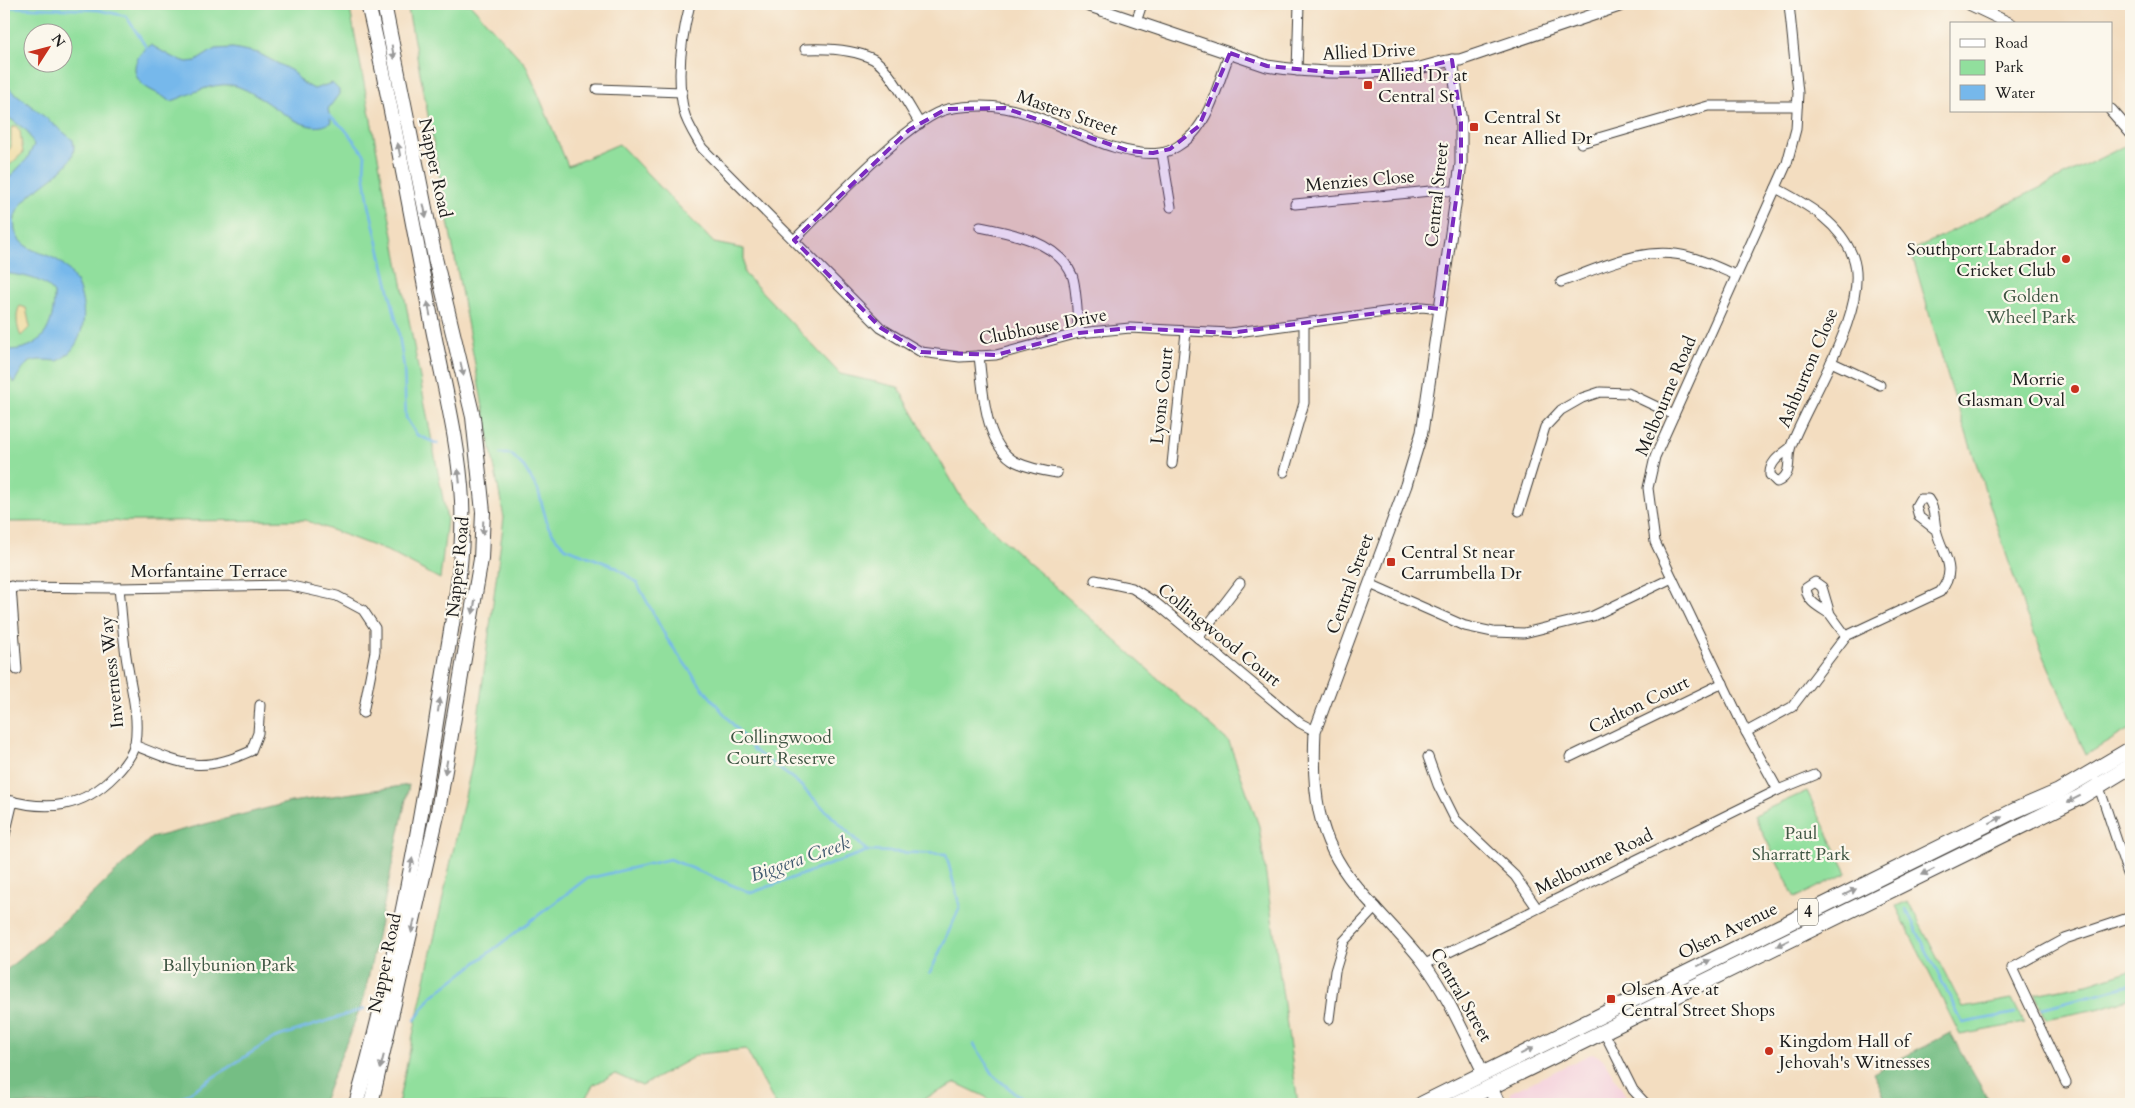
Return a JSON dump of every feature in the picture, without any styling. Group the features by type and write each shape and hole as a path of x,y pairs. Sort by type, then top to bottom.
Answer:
{"main road":[{"name":"Napper Road","path":"356,1104 384,999 424,799 457,592 462,533 462,499 452,426 386,83 368,4"},
{"name":"Napper Road","path":"372,1104 438,811 482,559 483,520 476,435 432,241 384,4"},
{"name":"Olsen Avenue","path":"1459,1103 1604,1032 2096,779 2131,749"},
{"name":"Olsen Avenue","path":"1422,1104 1483,1072 2096,779 2131,766"},
{"path":"1483,1072 1498,1104"},
{"path":"1459,1103 1481,1104"}],"street":[{"name":"Clubhouse Drive","path":"690,4 685,25 679,71 684,114 702,148 881,328 921,352 960,357 996,356 1079,333 1130,328 1230,333 1422,307 1441,309"},
{"name":"Allied Drive","path":"1084,4 1267,66 1297,71 1338,74 1416,69 1452,60 1460,60 1509,45 1625,4"},
{"path":"1136,22 1142,4"},
{"path":"1297,71 1299,4"},
{"name":"Melbourne Road","path":"1778,790 1746,732 1655,542 1648,488 1655,457 1787,163 1796,129 1798,93 1788,4"},
{"path":"1969,4 1988,8 2008,22"},
{"path":"805,48 852,52 874,59 886,72 920,124"},
{"path":"1171,207 1162,153 1180,144 1199,126 1230,53"},
{"name":"Central Street","path":"1452,60 1462,144 1458,192 1422,432 1406,485 1315,731 1314,786 1324,830 1342,866 1424,964 1483,1072"},
{"path":"597,89 682,92"},
{"name":"Masters Street","path":"794,240 909,130 946,110 978,106 1005,108 1129,151 1162,153"},
{"path":"1581,143 1708,106 1797,106"},
{"path":"2112,111 2131,133"},
{"name":"Ashburton Close","path":"1776,188 1820,212 1838,231 1853,258 1856,284 1850,313 1831,362 1790,448"},
{"name":"Menzies Close","path":"1295,204 1441,190 1458,192"},
{"path":"980,227 1016,234 1040,245 1059,258 1072,276 1079,333"},
{"path":"1561,282 1630,257 1656,252 1690,256 1736,276"},
{"path":"1284,472 1304,403 1304,324"},
{"name":"Lyons Court","path":"1172,464 1186,332"},
{"path":"979,356 985,406 995,442 1014,461 1038,470 1057,473"},
{"path":"1831,362 1880,385"},
{"path":"1519,511 1544,427 1561,410 1582,398 1600,392 1628,393 1674,415"},
{"path":"1746,732 1792,707 1846,636 1940,592 1948,578 1948,561 1936,530"},
{"path":"1370,584 1465,626 1493,632 1524,633 1593,616 1672,578"},
{"name":"Collingwood Court","path":"1095,580 1132,588 1156,604 1300,723 1315,731"},
{"path":"1198,638 1240,583"},
{"name":"Morfantaine Terrace","path":"8,587 119,588 287,585 337,596 363,610 375,628 375,650 363,713"},
{"path":"8,587 17,670"},
{"name":"Inverness Way","path":"4,798 13,801 57,806 80,802 102,789 122,768 134,744 136,706 128,666 119,588"},
{"path":"1830,614 1846,636"},
{"name":"Carlton Court","path":"1570,757 1723,683"},
{"path":"134,744 170,760 204,766 230,761 251,751 258,733 260,706"},
{"path":"1428,758 1438,785 1455,819 1515,876 1537,908"},
{"name":"Melbourne Road","path":"1424,964 1778,790 1815,775"},
{"path":"2096,779 2131,883"},
{"path":"4,839 13,801"},
{"path":"1329,1019 1334,971 1344,941 1376,907"},
{"path":"2066,1083 2012,968 2065,939 2131,917"},
{"path":"1604,1032 1633,1090 1646,1104"}],"highlighted area":[{"path":"1230,53 1267,66 1338,73 1417,69 1452,60 1461,122 1461,164 1441,309 1422,307 1230,333 1130,328 1079,333 996,355 921,352 881,328 794,240 909,130 946,109 1005,108 1129,151 1153,153 1170,149 1199,126"}],"shaded area":[{"path":"1593,1053 1603,1059 1631,1104 1515,1104 1509,1093"}],"green space":[{"path":"4,4 349,4 447,520 440,579 387,551 305,520 4,522"},
{"name":"Collingwood Court Reserve","path":"407,4 470,4 526,65 568,166 619,144 714,243 744,249 744,273 840,374 898,387 962,499 1001,538 1229,742 1259,826 1298,1104 992,1104 986,1097 956,1083 913,1104 775,1104 746,1049 699,1054 642,1086 615,1074 593,1085 582,1104 398,1104 472,764 504,518"},
{"name":"Golden Wheel Park","path":"2127,145 2131,150 2131,728 2086,755 2026,614 1949,381 1911,251"},
{"name":"Ballybunion Park","path":"409,785 364,998 322,1104 4,1104 4,972 70,916 151,838 291,802"},
{"name":"Paul Sharratt Park","path":"1807,791 1847,873 1795,898 1754,815"},
{"path":"1908,901 1963,1008 2012,999 2024,1023 1960,1035 1896,906"},
{"path":"2131,970 2131,998 2102,1008 2046,1019 2035,994 2087,984"},
{"path":"1950,1033 1991,1104 1888,1104 1873,1073"}],"sand":[{"path":"16,126 20,131 23,153 4,170 4,156 11,147 11,128"},
{"path":"20,306 26,308 30,327 21,336 17,321 17,312"}],"water":[{"path":"151,45 172,57 187,62 196,61 215,49 233,48 258,53 292,71 303,83 314,89 332,83 339,90 339,94 328,109 331,122 320,126 308,125 295,120 255,95 231,85 208,87 172,101 168,100 143,85 138,80 136,74 135,69 138,58"},
{"path":"4,84 73,140 73,153 67,164 32,193 22,204 15,216 15,230 22,243 27,247 54,258 72,274 82,299 84,316 80,335 75,346 68,354 58,361 36,360 31,362 23,369 14,383 4,369 4,350 28,346 37,342 44,335 52,317 54,293 38,280 4,273 4,183 27,159 34,145 27,131 4,114"}],"waterway":[{"path":"4,7 98,10 126,16 148,50"},
{"path":"328,115 344,128 365,155 364,171 369,205 398,328 404,368 406,418 417,435 438,444"},
{"path":"500,454 511,454 524,467 538,490 548,526 556,538 566,548 616,567 637,583 667,639 701,686 755,751 796,781 867,851"},
{"name":"Biggera Creek","path":"415,1020 432,996 586,879 670,859 751,893 867,851 946,854 960,907 930,973"},
{"path":"1906,909 1963,1023 2015,1013"},
{"path":"2042,1008 2131,985"},
{"name":"Biggera Creek","path":"172,1104 274,1038 364,1009"},
{"name":"Biggera Creek","path":"974,1044 995,1077 1029,1104"}],"place":[{"name":"Allied Dr at Central St","path":"1368,85"},
{"name":"Central St near Allied Dr","path":"1474,127"},
{"name":"Southport Labrador Cricket Club","path":"2066,259"},
{"name":"Morrie Glasman Oval","path":"2075,389"},
{"name":"Central St near Carrumbella Dr","path":"1391,562"},
{"name":"Olsen Ave at Central Street Shops","path":"1611,999"},
{"name":"Kingdom Hall of Jehovah's Witnesses","path":"1769,1051"}]}
